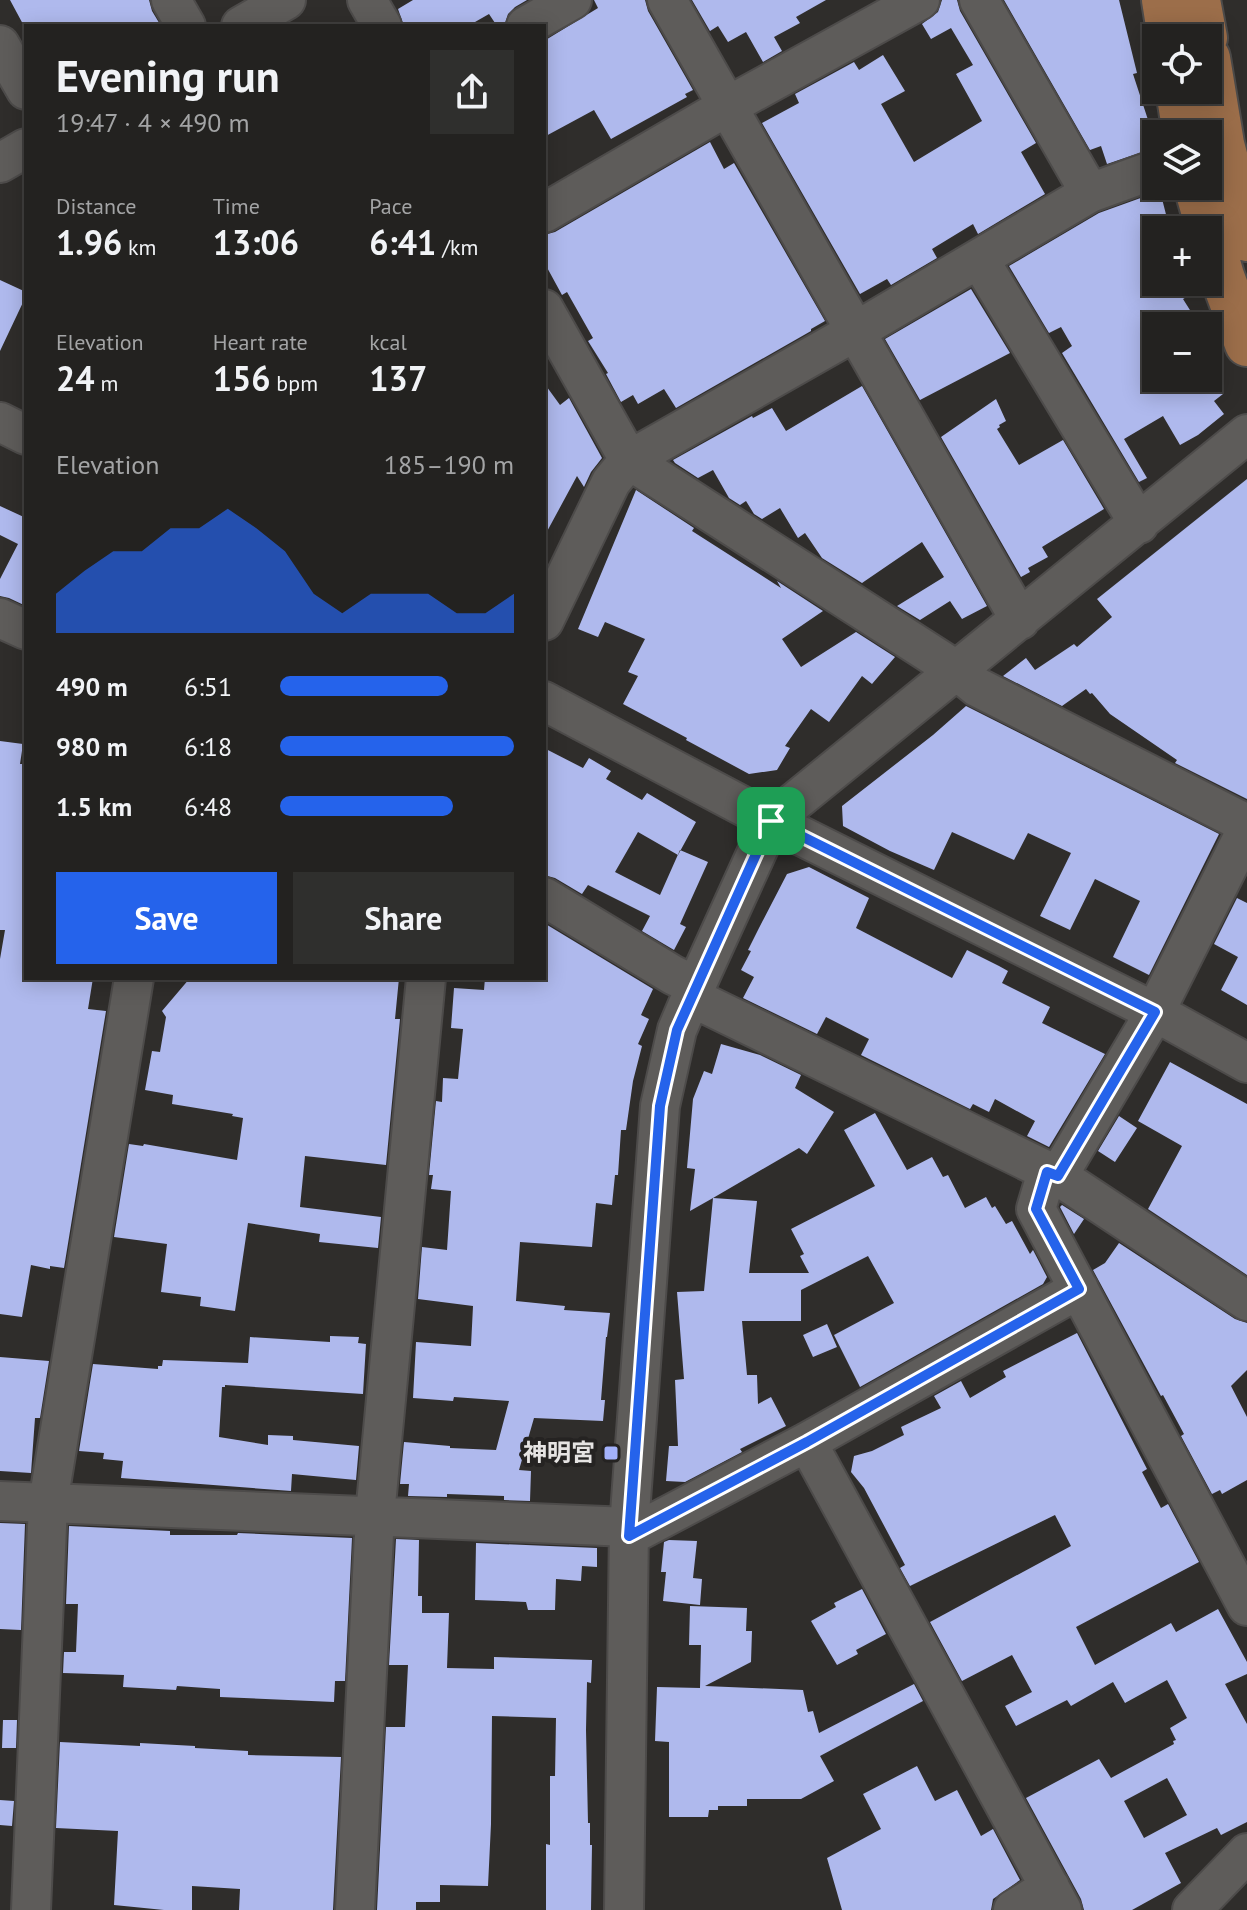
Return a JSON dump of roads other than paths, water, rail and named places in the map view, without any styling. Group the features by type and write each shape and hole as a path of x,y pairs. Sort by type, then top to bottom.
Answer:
{"main road":[{"path":"1164,0 1168,24"},
{"path":"1198,0 1202,24"},
{"path":"1222,160 1247,239"},
{"path":"1200,200 1222,276 1247,344"}],"street":[{"path":"171,0 185,24"},
{"path":"244,24 286,0"},
{"path":"367,0 381,24"},
{"path":"530,24 572,0"},
{"path":"667,0 1020,620"},
{"path":"546,212 920,0"},
{"path":"979,0 1090,193"},
{"path":"0,45 24,87"},
{"path":"0,163 24,149"},
{"path":"546,617 611,482 629,460 1090,193 1142,174"},
{"path":"979,259 1139,524"},
{"path":"546,313 629,460 956,670 977,687 1247,826 1155,1012 1052,1174 1036,1209 1247,1606"},
{"path":"0,422 24,434"},
{"path":"624,1910 629,1532 660,1106 677,1030 771,821 1247,434"},
{"path":"0,618 24,629"},
{"path":"546,702 771,821 1155,1012 1247,1063"},
{"path":"546,898 673,975 694,991 1052,1174 1247,1301"},
{"path":"31,1910 48,1503 134,980"},
{"path":"355,1910 375,1515 426,980"},
{"path":"0,1501 375,1515 629,1532 807,1442 1079,1289"},
{"path":"807,1442 1056,1899 1013,1910"},
{"path":"1192,1910 1247,1853"}],"place":[{"name":"神明宮","path":"611,1453"}]}
